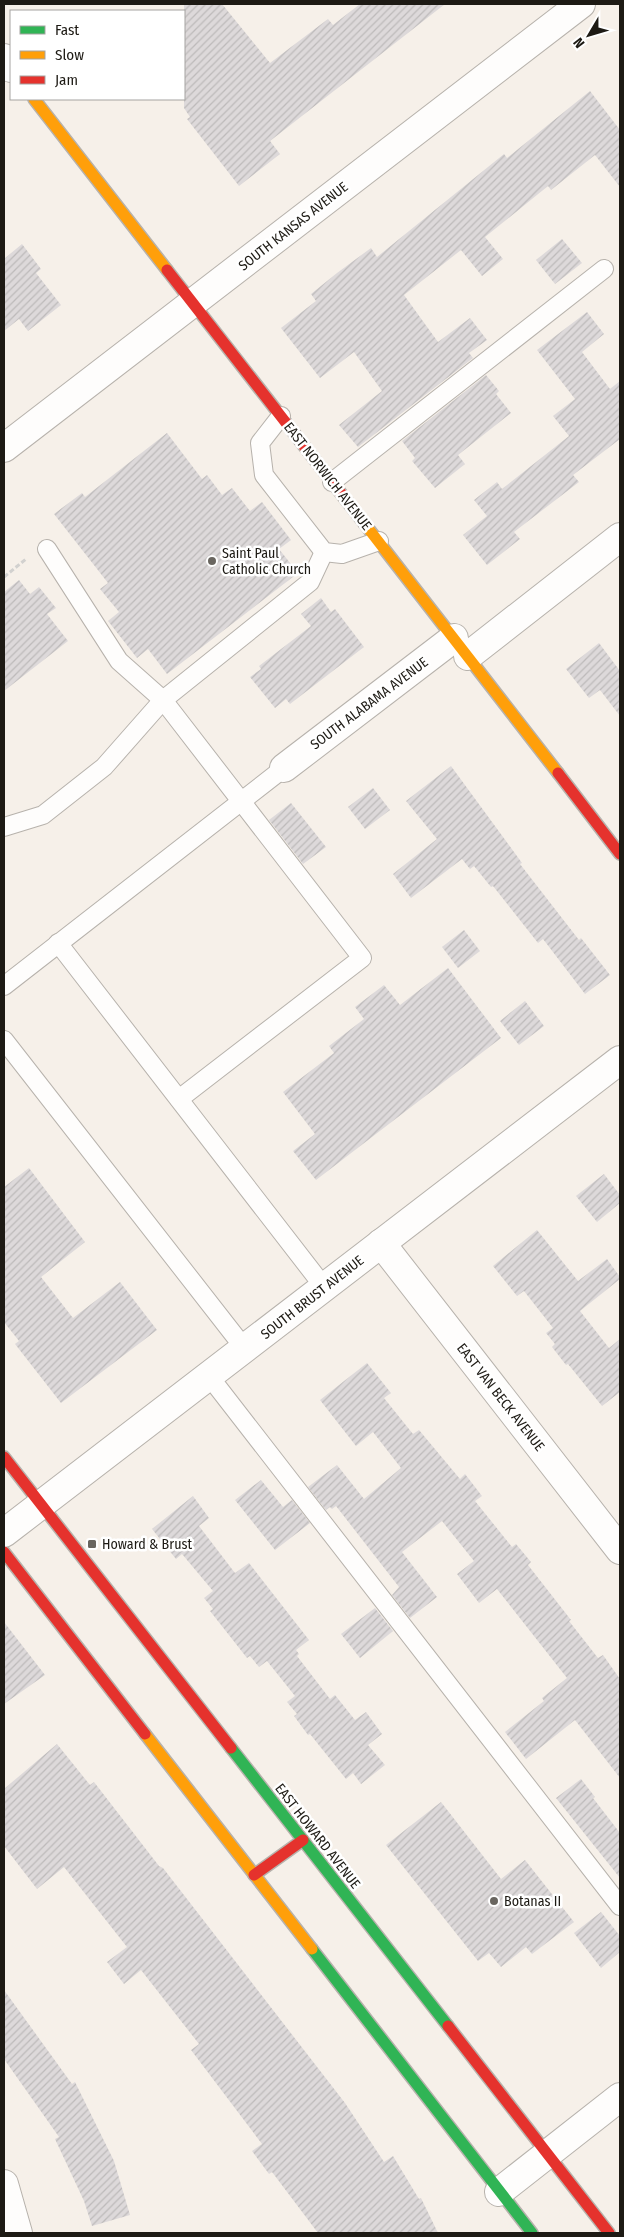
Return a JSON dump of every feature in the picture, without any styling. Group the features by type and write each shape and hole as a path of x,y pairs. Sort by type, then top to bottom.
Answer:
{"main road":[{"name":"EAST NORWICH AVENUE","path":"35,100 379,541 620,854"},
{"name":"EAST HOWARD AVENUE","path":"4,1456 609,2233"},
{"path":"4,1552 532,2233"},
{"path":"254,1875 302,1840"}],"street":[{"name":"SOUTH KANSAS AVENUE","path":"4,448 581,4"},
{"name":"SOUTH ALABAMA AVENUE","path":"284,768 620,537"},
{"name":"SOUTH BRUST AVENUE","path":"4,1533 620,1060"},
{"name":"EAST VAN BECK AVENUE","path":"381,1243 620,1550"},
{"path":"499,2192 620,2097"},
{"path":"4,2184 18,2233"}],"lane":[{"path":"332,482 604,269"},
{"path":"281,416 260,443 264,475 324,552 342,554 379,541"},
{"path":"47,549 119,661 163,700 362,958 179,1099"},
{"path":"4,827 43,814 104,768 163,700 310,582 324,552"},
{"path":"4,986 284,768"},
{"path":"58,943 324,1287"},
{"path":"4,1040 244,1349"},
{"path":"209,1376 620,1906"}],"building":[{"path":"184,4 222,4 270,63 328,19 333,25 360,4 445,4 270,141 280,154 239,186 187,119 190,117 184,108"},
{"path":"590,91 620,130 620,187 595,155 551,190 548,186 485,237 503,259 482,276 461,250 404,295 438,342 470,318 487,340 469,353 473,358 358,447 339,425 382,391 354,352 320,378 281,328 316,301 311,294 337,273 371,248 377,257 504,154 507,158"},
{"path":"562,239 582,263 555,284 536,260"},
{"path":"22,244 41,269 36,273 61,305 28,331 19,319 4,331 4,259"},
{"path":"587,312 604,334 582,352 610,389 620,381 620,439 573,475 579,482 514,532 520,539 487,565 463,535 487,516 474,500 497,482 502,489 569,436 553,416 575,399 537,350"},
{"path":"486,375 499,391 496,394 511,413 458,455 465,464 435,488 412,461 415,458 402,441"},
{"name":"Saint Paul Catholic Church","path":"167,433 202,479 207,475 222,495 232,488 250,511 262,502 291,540 279,549 298,573 167,674 148,649 137,658 108,621 119,612 100,589 108,583 54,514 82,493 85,497"},
{"path":"19,580 30,594 39,587 56,608 47,614 68,641 4,691 4,592"},
{"path":"321,598 331,612 335,609 364,647 290,704 286,699 275,708 250,677 261,669 259,666 311,626 301,614"},
{"path":"599,643 620,671 620,716 600,690 589,698 566,669"},
{"path":"451,766 522,863 520,864 579,940 581,938 610,975 585,994 543,939 538,943 493,886 491,887 474,866 470,869 462,859 411,898 393,874 437,839 406,801"},
{"path":"373,788 390,810 365,829 348,807"},
{"path":"291,803 326,847 303,864 269,820"},
{"path":"464,930 480,951 458,968 442,947"},
{"path":"448,968 501,1038 316,1180 293,1151 315,1134 283,1092 334,1053 329,1046 364,1019 355,1007 384,985 400,1005"},
{"path":"525,1001 544,1026 519,1045 500,1021"},
{"path":"29,1168 85,1242 41,1277 73,1318 120,1282 157,1330 61,1403 15,1344 19,1341 4,1322 4,1187"},
{"path":"604,1174 620,1195 620,1203 597,1222 576,1196"},
{"path":"537,1230 578,1281 607,1259 620,1277 620,1279 580,1311 609,1348 620,1339 620,1392 602,1406 552,1347 555,1344 546,1333 553,1328 524,1291 517,1296 493,1266"},
{"path":"367,1363 391,1393 384,1398 413,1434 419,1430 460,1479 465,1474 482,1496 475,1501 512,1547 516,1544 531,1562 528,1565 571,1620 569,1621 598,1658 603,1655 620,1679 620,1778 575,1720 526,1759 505,1732 544,1701 542,1698 567,1678 497,1589 479,1603 457,1574 474,1561 442,1521 402,1552 437,1597 410,1618 392,1595 399,1587 336,1506 326,1510 308,1487 337,1465 364,1499 401,1468 373,1432 356,1446 320,1400"},
{"path":"261,1480 283,1507 292,1500 310,1523 275,1550 235,1500"},
{"path":"193,1496 209,1518 199,1526 235,1573 249,1563 309,1640 296,1650 299,1654 297,1656 330,1699 335,1695 355,1720 366,1712 382,1734 368,1745 385,1765 361,1784 353,1773 346,1779 310,1734 308,1735 294,1716 297,1714 287,1702 295,1696 267,1661 259,1667 250,1656 247,1658 210,1611 213,1609 204,1598 213,1591 182,1554 176,1559 152,1529"},
{"path":"375,1608 393,1631 360,1658 341,1634"},
{"path":"4,1622 45,1675 4,1704"},
{"path":"57,1744 90,1785 94,1782 159,1866 163,1868 345,2103 384,2162 393,2156 419,2199 421,2198 438,2233 318,2233 272,2172 269,2174 252,2151 262,2144 191,2050 199,2044 141,1970 124,1984 107,1962 127,1947 64,1867 37,1889 4,1846 4,1789"},
{"path":"581,1779 620,1833 620,1878 556,1798"},
{"name":"Botanas II","path":"441,1802 501,1879 525,1860 574,1922 532,1954 526,1947 501,1967 489,1953 478,1961 386,1845"},
{"path":"601,1912 620,1936 620,1952 601,1968 574,1933"},
{"path":"4,1990 72,2084 75,2082 114,2161 130,2215 92,2226 84,2201 55,2139 59,2137 4,2059"}],"traffic: fast":[{"path":"231,1748 448,2026"},
{"path":"312,1949 532,2233"}],"traffic: slow":[{"path":"35,100 167,270"},
{"path":"364,523 558,773"},
{"path":"145,1734 312,1949"}],"traffic: jam":[{"path":"167,270 364,523"},
{"path":"558,773 620,854"},
{"path":"4,1457 231,1748"},
{"path":"4,1552 145,1734"},
{"path":"254,1875 303,1840"},
{"path":"448,2026 609,2233"}],"place":[{"name":"Saint Paul Catholic Church","path":"212,561"},
{"name":"Howard & Brust","path":"92,1544"},
{"name":"Botanas II","path":"494,1901"}]}
